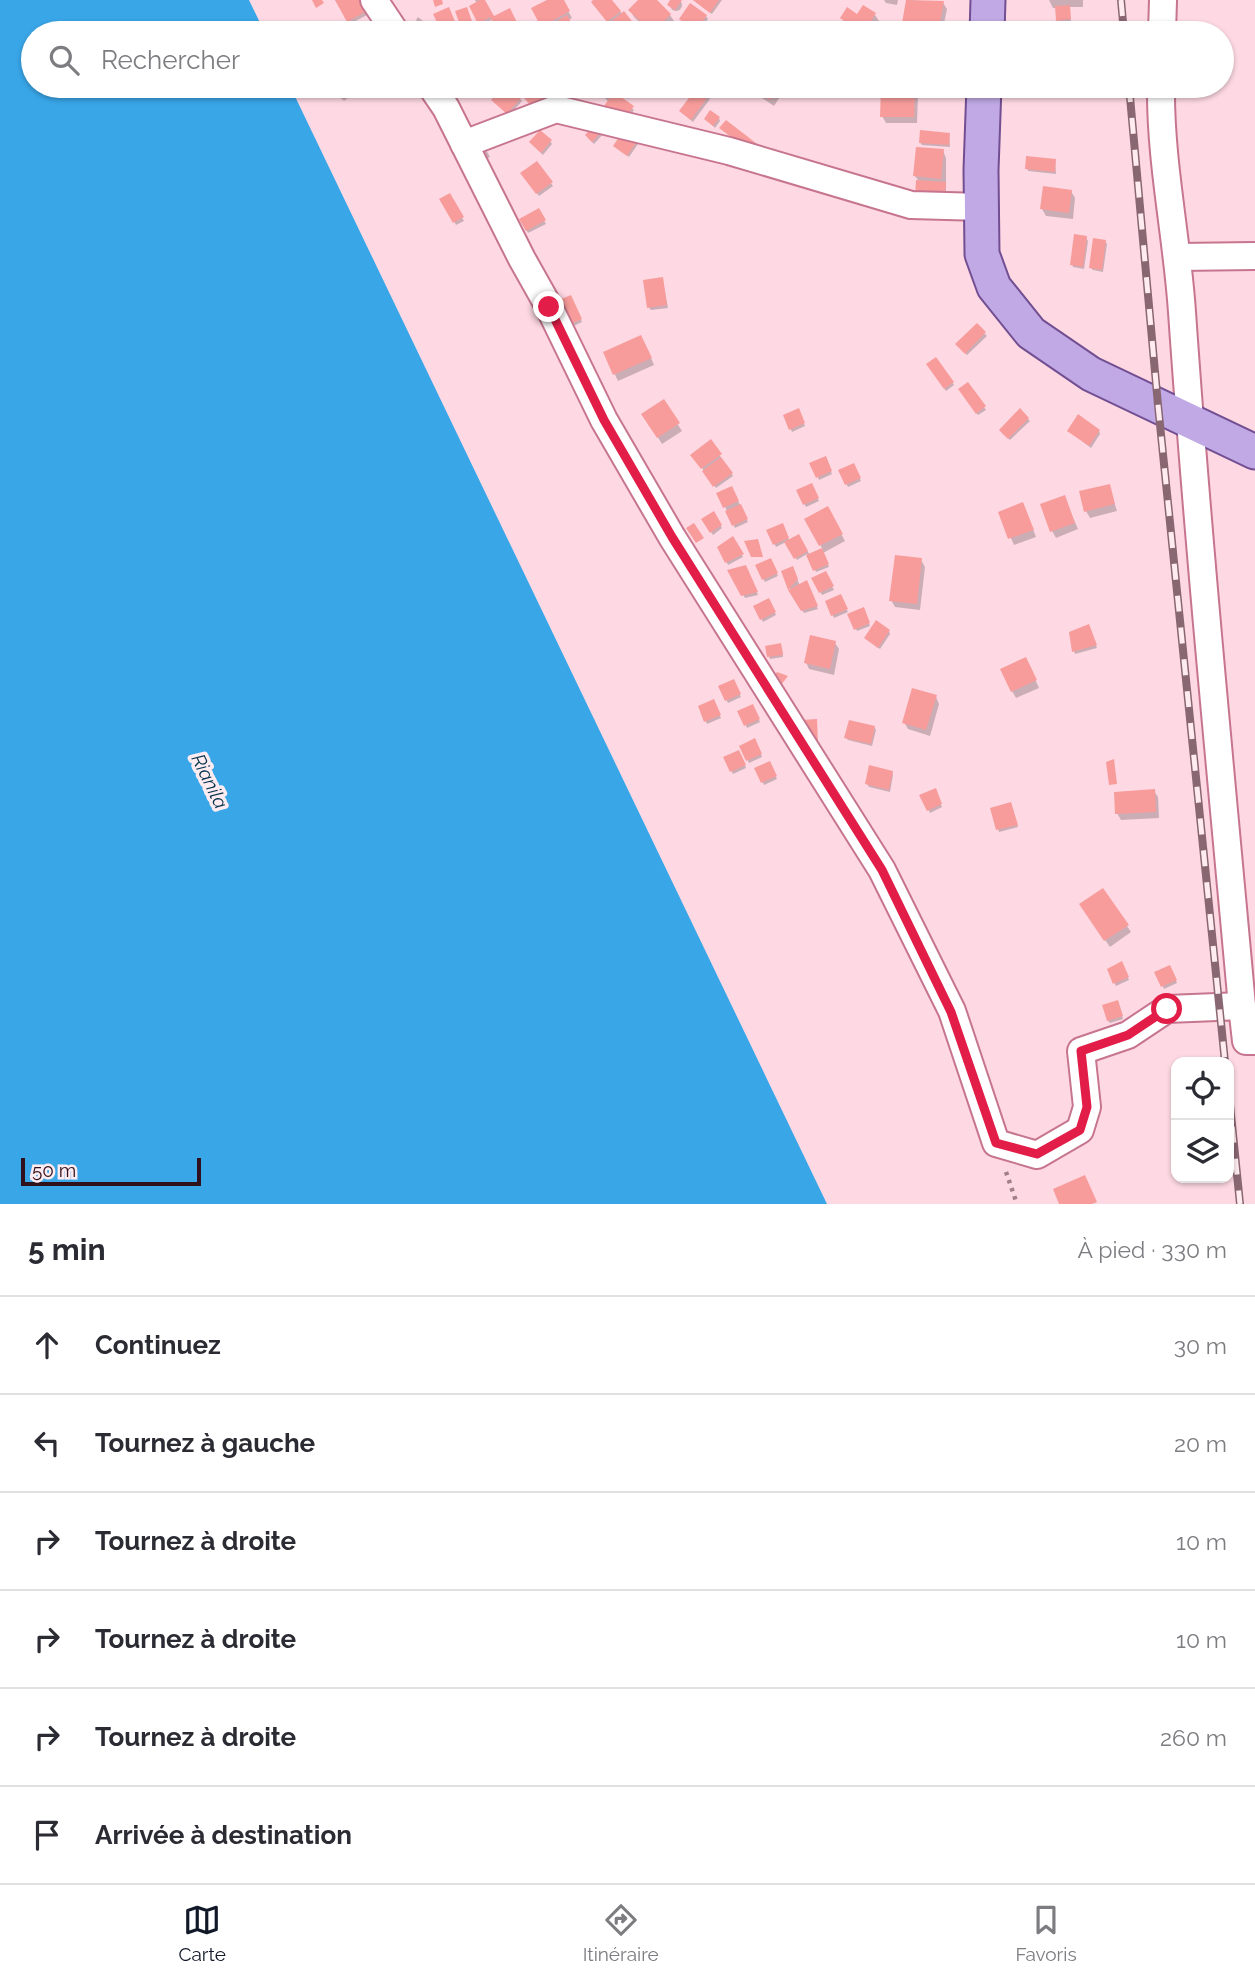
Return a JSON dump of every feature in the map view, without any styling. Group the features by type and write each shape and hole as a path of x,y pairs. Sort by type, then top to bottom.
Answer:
{"main road":[{"path":"987,21 988,0"},
{"path":"984,98 982,254 994,287 1031,333 1091,374 1255,452"}],"street":[{"path":"374,0 388,21"},
{"path":"1162,21 1163,0"},
{"path":"439,98 549,307 604,420 658,514 882,870 951,1012 996,1143 1037,1154 1080,1130 1087,1107 1081,1051 1128,1035 1167,1009 1242,1006"},
{"path":"1161,98 1178,257 1189,421 1242,1006 1246,1041 1255,1041"},
{"path":"464,144 556,109 729,151 911,205 982,207"},
{"path":"1178,257 1255,256"}],"water":[{"name":"Rianila","path":"0,0 249,0 259,21 21,21 21,98 296,98 827,1204 0,1204"}],"building":[{"path":"312,0 322,0 324,3 316,8"},
{"path":"335,0 361,0 367,11 346,21"},
{"path":"433,0 442,0 443,4 435,7"},
{"path":"485,0 494,16 510,8 516,21 492,21 490,17 476,21 469,6"},
{"path":"547,0 564,0 570,11 552,21 538,21 531,8"},
{"path":"612,0 621,11 606,21 591,2"},
{"path":"638,0 657,0 671,14 664,21 640,21 628,10"},
{"path":"670,0 682,0 675,10 667,5"},
{"path":"693,0 719,0 710,13"},
{"path":"906,0 944,1 940,21 902,21"},
{"path":"690,3 707,15 703,21 679,19"},
{"path":"863,5 876,13 871,21 844,21 840,18 847,7 857,14"},
{"path":"1070,5 1071,19 1056,21 1055,6"},
{"path":"449,7 455,21 436,21 433,14"},
{"path":"467,7 472,21 459,21 455,11"},
{"path":"624,11 632,21 612,21"},
{"path":"567,15 570,21 557,21"},
{"path":"493,98 521,98 507,114 491,100"},
{"path":"524,98 549,98 535,111"},
{"path":"610,98 623,98 634,106 624,120 604,106"},
{"path":"689,98 707,98 691,120 679,111"},
{"path":"881,98 915,98 914,117 880,117"},
{"path":"710,110 720,117 713,126 704,119"},
{"path":"726,120 765,150 759,158 719,128"},
{"path":"596,123 603,130 592,142 585,135"},
{"path":"540,130 552,140 541,153 529,142"},
{"path":"920,130 950,133 949,145 919,143"},
{"path":"623,131 638,140 627,156 613,146"},
{"path":"916,147 944,149 941,179 913,176"},
{"path":"1026,156 1056,159 1055,172 1025,169"},
{"path":"537,161 553,182 536,194 520,173"},
{"path":"916,180 946,182 945,197 915,196"},
{"path":"1043,186 1072,190 1069,213 1040,209"},
{"path":"450,193 464,217 453,223 439,199"},
{"path":"539,208 546,220 526,231 519,219"},
{"path":"1074,234 1087,236 1083,267 1070,265"},
{"path":"1093,238 1106,240 1102,270 1089,268"},
{"path":"663,277 667,305 647,308 643,280"},
{"path":"571,295 582,319 562,328 551,303"},
{"path":"977,323 986,332 965,354 955,344"},
{"path":"641,335 652,358 613,375 603,352"},
{"path":"936,357 954,382 944,389 926,364"},
{"path":"968,382 986,406 976,414 958,389"},
{"path":"664,399 680,423 657,438 641,414"},
{"path":"799,408 805,423 789,430 783,415"},
{"path":"1020,408 1029,418 1008,439 999,430"},
{"path":"1078,414 1100,430 1089,446 1067,431"},
{"path":"711,439 722,454 701,469 690,455"},
{"path":"826,456 832,471 816,478 809,463"},
{"path":"721,457 733,473 713,487 702,471"},
{"path":"854,463 861,478 845,485 838,470"},
{"path":"812,483 819,498 803,505 796,490"},
{"path":"1110,484 1115,504 1084,512 1079,491"},
{"path":"732,486 739,501 723,508 716,493"},
{"path":"1065,495 1075,523 1050,532 1040,504"},
{"path":"1023,502 1034,530 1008,539 998,512"},
{"path":"741,504 748,519 732,526 725,511"},
{"path":"828,506 843,534 819,546 804,519"},
{"path":"714,511 722,525 710,533 701,519"},
{"path":"694,523 704,538 696,543 686,528"},
{"path":"783,523 789,538 773,545 766,530"},
{"path":"799,534 808,551 794,559 784,542"},
{"path":"733,536 744,554 725,563 717,547"},
{"path":"758,539 763,557 751,557 744,541"},
{"path":"822,548 829,564 813,571 806,555"},
{"path":"895,555 922,558 917,604 889,601"},
{"path":"771,558 778,573 762,580 755,565"},
{"path":"746,565 758,592 741,596 727,570"},
{"path":"793,566 798,579 788,590 781,571"},
{"path":"826,571 834,586 819,593 811,578"},
{"path":"807,580 818,606 801,611 788,590"},
{"path":"841,594 848,609 831,616 825,601"},
{"path":"769,598 776,612 760,620 753,606"},
{"path":"864,607 870,623 854,630 847,614"},
{"path":"876,620 890,630 878,648 864,638"},
{"path":"1089,624 1097,645 1072,652 1069,632"},
{"path":"810,635 836,641 830,669 804,663"},
{"path":"781,643 783,655 767,657 765,646"},
{"path":"1026,657 1037,680 1011,692 1000,669"},
{"path":"777,672 788,676 777,690 771,679"},
{"path":"734,679 741,694 725,701 718,686"},
{"path":"912,688 937,695 926,730 902,723"},
{"path":"714,699 721,715 704,722 698,706"},
{"path":"753,704 760,719 744,726 737,711"},
{"path":"817,719 818,742 805,742 801,720"},
{"path":"849,720 875,726 871,744 844,738"},
{"path":"755,738 762,754 746,761 739,746"},
{"path":"739,750 746,765 730,772 723,757"},
{"path":"1114,759 1117,784 1109,785 1106,762"},
{"path":"770,761 777,776 761,783 754,768"},
{"path":"869,765 893,771 889,790 865,784"},
{"path":"936,788 942,804 927,811 919,795"},
{"path":"1155,789 1156,812 1115,814 1114,792"},
{"path":"1011,802 1018,825 996,830 990,808"},
{"path":"1103,888 1129,925 1104,941 1079,904"},
{"path":"1122,961 1129,977 1113,984 1107,969"},
{"path":"1170,965 1177,980 1161,987 1154,972"},
{"path":"1118,1000 1123,1016 1107,1021 1102,1005"},
{"path":"1085,1175 1097,1202 1059,1204 1053,1189"}],"railway":[{"path":"1121,0 1123,21"},
{"path":"1130,98 1158,405 1224,1057"},
{"path":"1232,1120 1240,1204"}],"route":[{"path":"549,307 604,420 672,537 882,870 951,1012 996,1143 1037,1154 1080,1130 1087,1107 1081,1051 1128,1035 1167,1009"}]}
